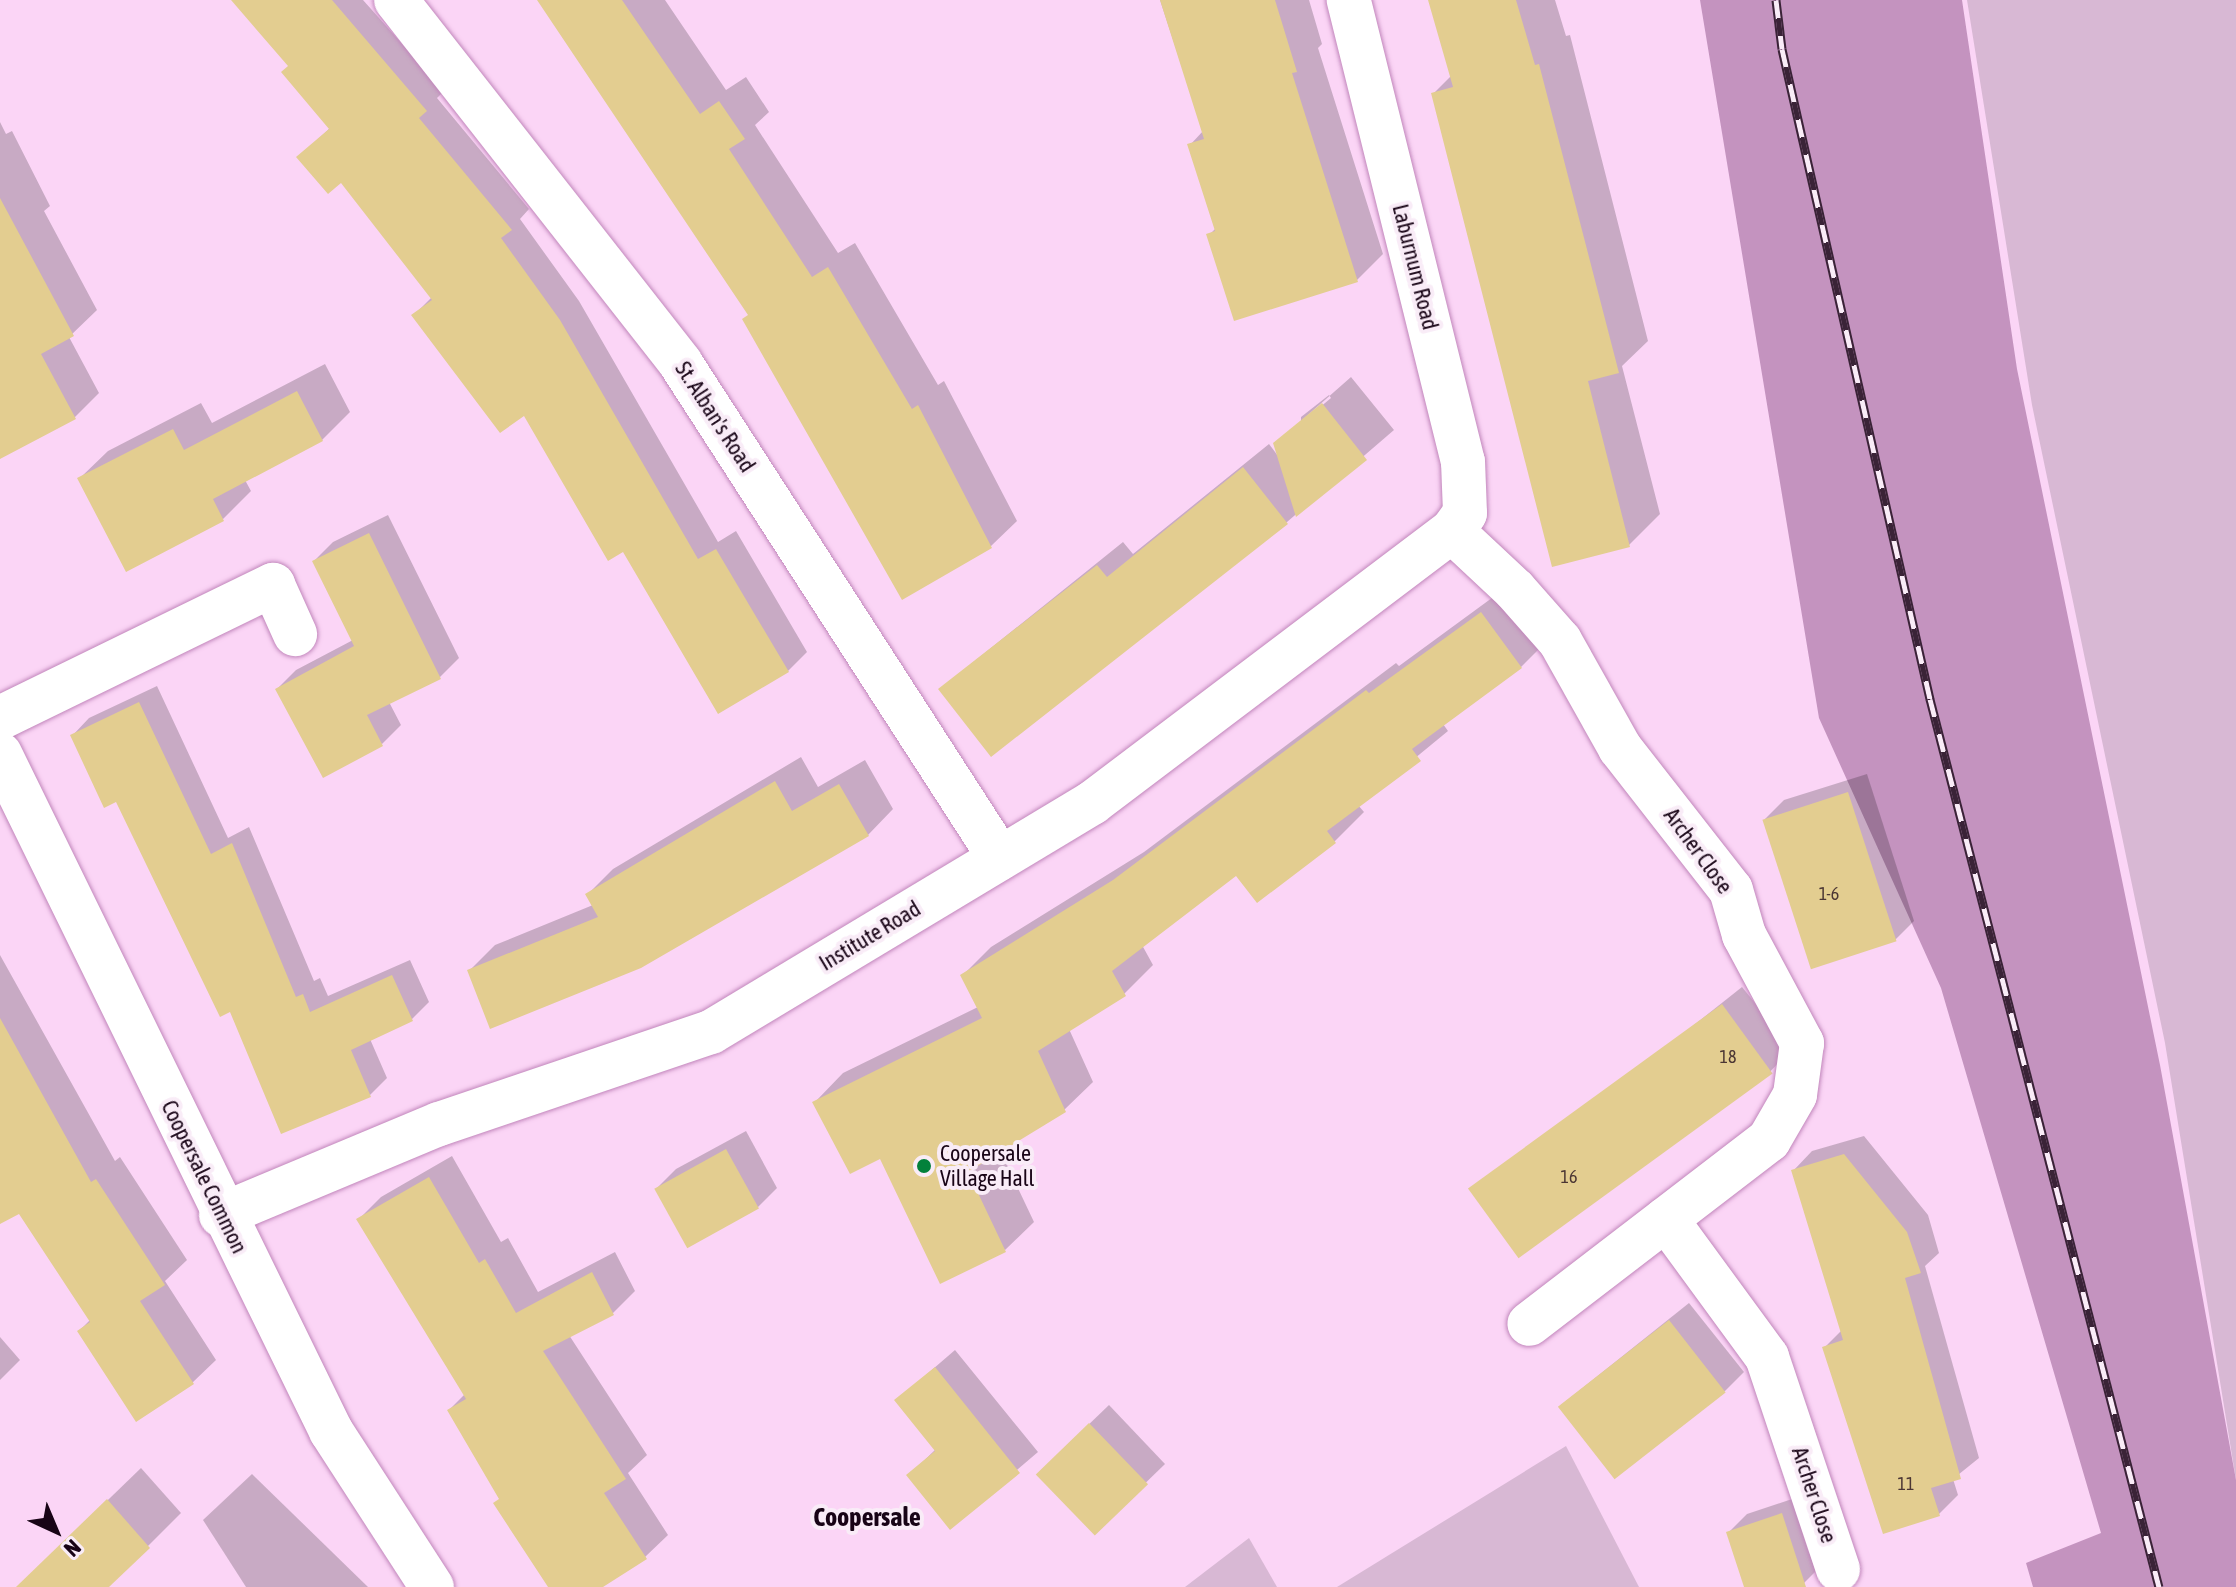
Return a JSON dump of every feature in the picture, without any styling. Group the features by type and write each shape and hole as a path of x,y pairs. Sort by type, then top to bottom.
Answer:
{"street":[{"name":"St. Alban's Road","path":"396,0 681,364 1000,858"},
{"name":"Laburnum Road","path":"1349,0 1463,462 1465,513 1452,531"},
{"name":"Institute Road","path":"221,1215 439,1124 711,1032 1092,803 1452,531"},
{"name":"Archer Close","path":"1452,531 1515,590 1560,641 1620,748 1731,890 1744,935 1802,1043 1795,1095 1769,1140 1529,1324"},
{"path":"0,718 273,585 295,634"},
{"name":"Coopersale Common","path":"0,754 221,1215 331,1431 432,1587"},
{"name":"Archer Close","path":"1666,1219 1767,1357 1838,1569"}],"shaded area":[{"path":"1700,0 1962,0 2017,369 2160,1065 2236,1480 2236,1587 2033,1587 2026,1563 2101,1533 1941,988 1819,718"},
{"path":"1967,0 2236,0 2236,1480 2165,1043 2032,405"},
{"path":"1566,1446 1639,1587 1337,1587"},
{"path":"1249,1538 1277,1587 1185,1587"}],"building":[{"path":"231,0 332,0 427,111 419,118 512,230 501,238 560,320 698,559 716,549 789,672 718,714 623,552 608,561 524,416 500,433 411,315 432,300 341,183 328,194 296,157 329,129 281,72 288,66"},
{"path":"537,0 622,0 700,114 719,101 745,139 729,149 812,277 828,267 912,409 918,405 992,548 902,600 742,319 748,315"},
{"path":"1160,0 1275,0 1297,72 1292,73 1358,282 1234,321 1206,234 1215,231 1187,144 1204,139"},
{"path":"1428,0 1516,0 1535,65 1539,64 1619,373 1588,381 1630,547 1552,567 1431,93 1453,87"},
{"path":"0,198 74,336 41,354 76,419 0,459"},
{"path":"297,391 323,441 213,499 224,521 126,572 77,478 173,429 184,450"},
{"path":"1322,403 1367,460 1296,517 1273,443"},
{"path":"1243,467 1288,524 991,757 938,689 1097,565 1107,577"},
{"path":"369,533 441,679 367,715 383,746 323,778 275,689 354,646 312,561"},
{"path":"1481,612 1522,668 1412,749 1421,761 1327,831 1336,843 1257,903 1236,876 1112,971 1126,996 1038,1051 1066,1112 968,1172 1006,1252 940,1284 880,1159 850,1174 812,1102 982,1018 960,975 1113,880 1366,690 1369,693"},
{"path":"139,702 211,854 232,843 296,997 303,994 310,1012 392,975 413,1021 351,1050 371,1097 281,1134 230,1012 220,1017 116,802 104,808 70,735"},
{"path":"775,781 792,811 839,784 869,836 641,968 490,1029 467,970 598,917 585,894"},
{"path":"1848,792 1897,941 1811,969 1762,820"},
{"path":"1722,1004 1773,1074 1519,1258 1468,1189"},
{"path":"0,1018 91,1182 96,1179 165,1285 140,1301 194,1384 136,1422 77,1331 90,1322 19,1214 0,1224"},
{"path":"726,1149 759,1208 687,1248 654,1189"},
{"path":"1844,1154 1907,1232 1921,1273 1905,1278 1961,1479 1931,1488 1940,1516 1883,1534 1822,1347 1843,1340 1791,1170"},
{"path":"429,1177 479,1263 485,1259 516,1313 592,1272 614,1315 543,1351 626,1479 604,1493 647,1559 603,1587 548,1587 493,1503 499,1499 447,1410 466,1399 356,1219"},
{"path":"1669,1320 1726,1392 1615,1479 1558,1407"},
{"path":"935,1367 1020,1473 950,1530 906,1475 935,1451 894,1400"},
{"path":"1089,1423 1148,1484 1095,1536 1036,1474"},
{"path":"107,1499 150,1548 109,1587 16,1587"},
{"path":"1782,1513 1806,1587 1744,1587 1726,1532"}],"railway":[{"path":"1776,0 1782,49 1930,699 2159,1587"}],"place":[{"name":"Coopersale Village Hall","path":"924,1166"}],"district":[{"name":"Coopersale","path":"867,1518"}]}
